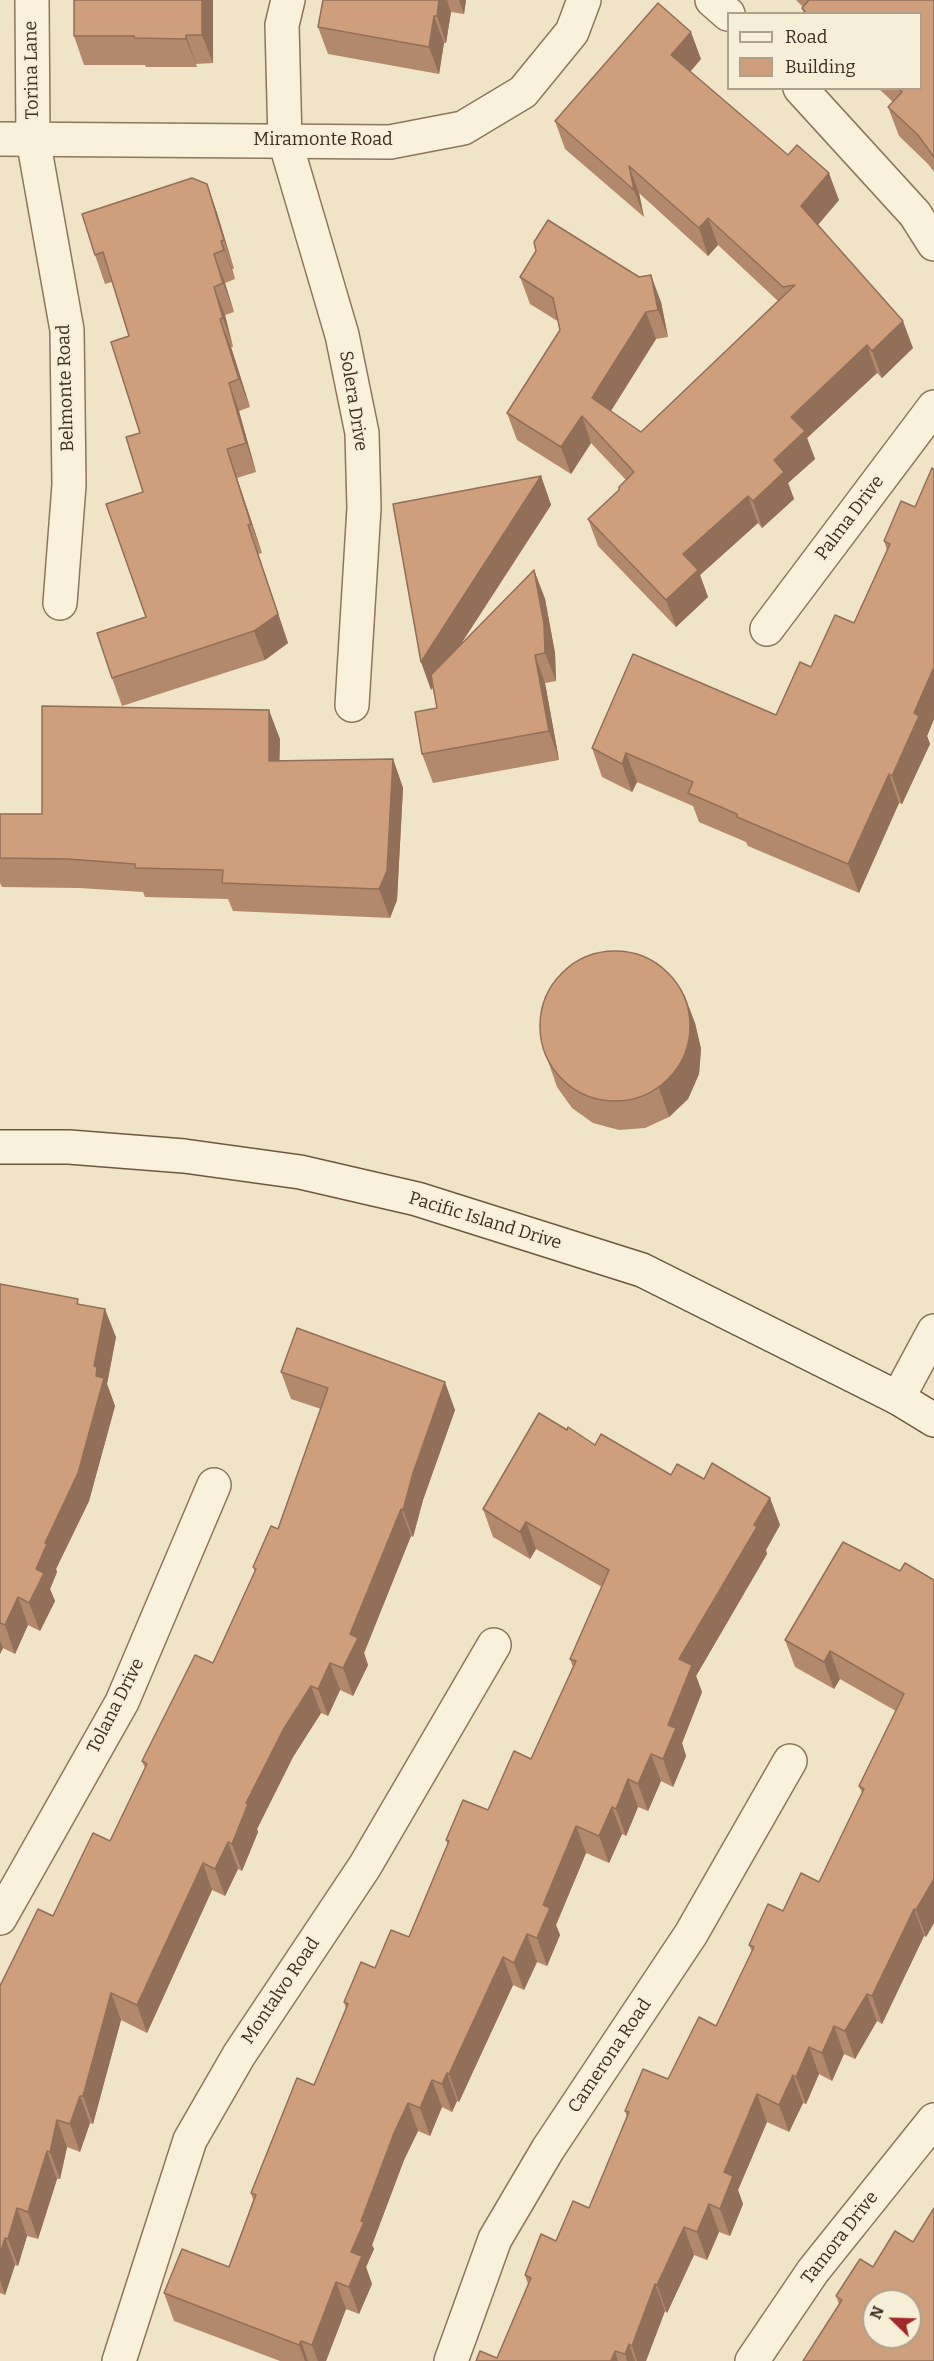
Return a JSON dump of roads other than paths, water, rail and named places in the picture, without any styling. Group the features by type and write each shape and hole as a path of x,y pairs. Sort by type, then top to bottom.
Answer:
{"street":[{"name":"Torina Lane","path":"32,0 33,139"},
{"name":"Solera Drive","path":"288,0 282,25 285,141 342,335 362,433 364,508 352,705"},
{"name":"Miramonte Road","path":"0,139 390,142 463,128 523,92 572,32 584,0"},
{"path":"712,0 727,12"},
{"path":"802,90 915,214 934,244"},
{"name":"Belmonte Road","path":"33,139 67,330 69,485 60,603"},
{"name":"Palma Drive","path":"767,629 934,407"},
{"name":"Pacific Island Drive","path":"0,1146 69,1147 184,1156 300,1172 417,1199 642,1270 898,1398 934,1420"},
{"path":"898,1398 934,1331"},
{"name":"Tolana Drive","path":"0,1918 122,1702 214,1485"},
{"name":"Montalvo Road","path":"119,2361 190,2140 239,2055 365,1866 494,1645"},
{"name":"Camerona Road","path":"451,2361 495,2239 548,2149 691,1934 790,1761"},
{"name":"Tamora Drive","path":"752,2361 813,2271 934,2120"}]}
